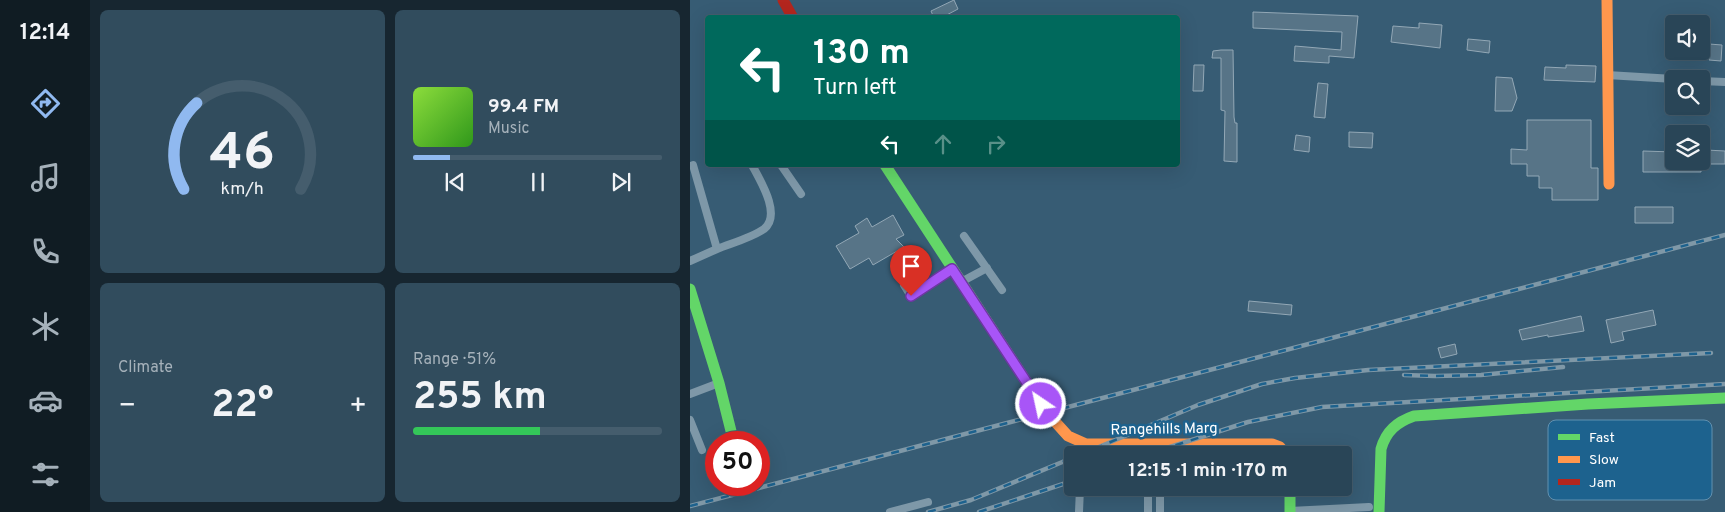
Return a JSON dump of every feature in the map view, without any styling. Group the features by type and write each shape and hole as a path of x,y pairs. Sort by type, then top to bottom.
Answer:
{"main road":[{"path":"783,0 791,15"},
{"path":"1607,0 1609,184"},
{"path":"886,167 1041,404"},
{"path":"690,289 719,384 731,431"},
{"path":"1374,510 1383,439 1388,431 1404,419 1414,416 1588,404 1725,398"},
{"name":"Rangehills Marg","path":"1049,415 1058,428 1077,446"},
{"name":"Rangehills Marg","path":"1216,446 1272,444 1277,446"},
{"path":"1290,496 1290,512"}],"street":[{"path":"1607,75 1665,78"},
{"path":"1710,81 1725,82"},
{"path":"693,165 717,248"},
{"path":"690,261 765,228 770,220 770,205 761,181 753,167"},
{"path":"782,167 801,194"},
{"path":"964,236 1002,290"},
{"path":"961,282 987,268"},
{"path":"904,285 911,296 952,269"},
{"path":"690,394 719,384"},
{"path":"690,420 702,450"},
{"path":"1079,512 1080,496"},
{"path":"1148,496 1148,512"},
{"path":"1160,496 1160,512"},
{"path":"890,512 928,502"},
{"path":"1290,512 1374,510"}],"building":[{"path":"954,0 958,9 947,15 933,15 931,11"},
{"path":"1253,12 1358,16 1354,58 1329,56 1329,63 1294,61 1295,46 1341,50 1342,32 1253,28"},
{"path":"1419,23 1442,25 1440,48 1391,42 1393,26 1419,28"},
{"path":"1468,39 1490,41 1489,53 1467,50"},
{"path":"1710,44 1722,45 1721,61 1709,60"},
{"path":"1233,50 1237,162 1224,161 1225,111 1221,110 1221,58 1212,58 1213,51"},
{"path":"1194,65 1204,65 1203,91 1193,91"},
{"path":"1566,65 1596,66 1595,82 1544,80 1545,67 1566,68"},
{"path":"1496,77 1512,78 1517,98 1512,111 1495,111"},
{"path":"1318,83 1328,84 1325,118 1314,117"},
{"path":"1527,120 1591,120 1591,168 1598,168 1598,200 1552,200 1552,188 1539,188 1539,176 1527,176 1527,164 1511,164 1511,149 1527,150"},
{"path":"1349,132 1373,133 1372,148 1349,147"},
{"path":"1296,135 1310,137 1309,152 1294,150"},
{"path":"1710,150 1725,151 1725,164 1710,164"},
{"path":"1643,151 1665,152 1665,170 1701,170 1701,172 1643,172"},
{"path":"1635,207 1673,207 1673,223 1635,223"},
{"path":"893,215 904,235 896,239 904,247 873,265 869,258 850,269 836,246 859,233 855,226 867,218 872,227"},
{"path":"1249,301 1292,305 1291,315 1248,311"},
{"path":"1653,310 1656,325 1622,332 1624,340 1611,343 1606,320"},
{"path":"1581,316 1584,331 1522,340 1519,330"},
{"path":"1455,344 1457,354 1441,358 1438,348"}],"railway":[{"path":"690,506 1725,235"},
{"path":"1101,446 1198,405 1262,384 1295,378 1368,370 1711,353"},
{"path":"1404,375 1481,375 1563,367"},
{"path":"1173,446 1248,422 1322,407 1725,384"},
{"path":"928,512 971,500 1064,461"},
{"path":"979,512 1064,484"}],"traffic: fast":[{"path":"886,167 1041,404"},
{"path":"690,289 719,383 731,431"},
{"path":"1379,512 1381,449 1383,443 1393,428 1402,421 1414,416 1588,404 1725,398"},
{"path":"1290,496 1290,512"}],"traffic: slow":[{"path":"1607,0 1609,184"},
{"path":"1049,415 1068,436 1086,444 1272,444 1277,446"}],"traffic: jam":[{"path":"783,0 791,15"}],"route":[{"path":"911,296 952,269 1041,404"}]}
